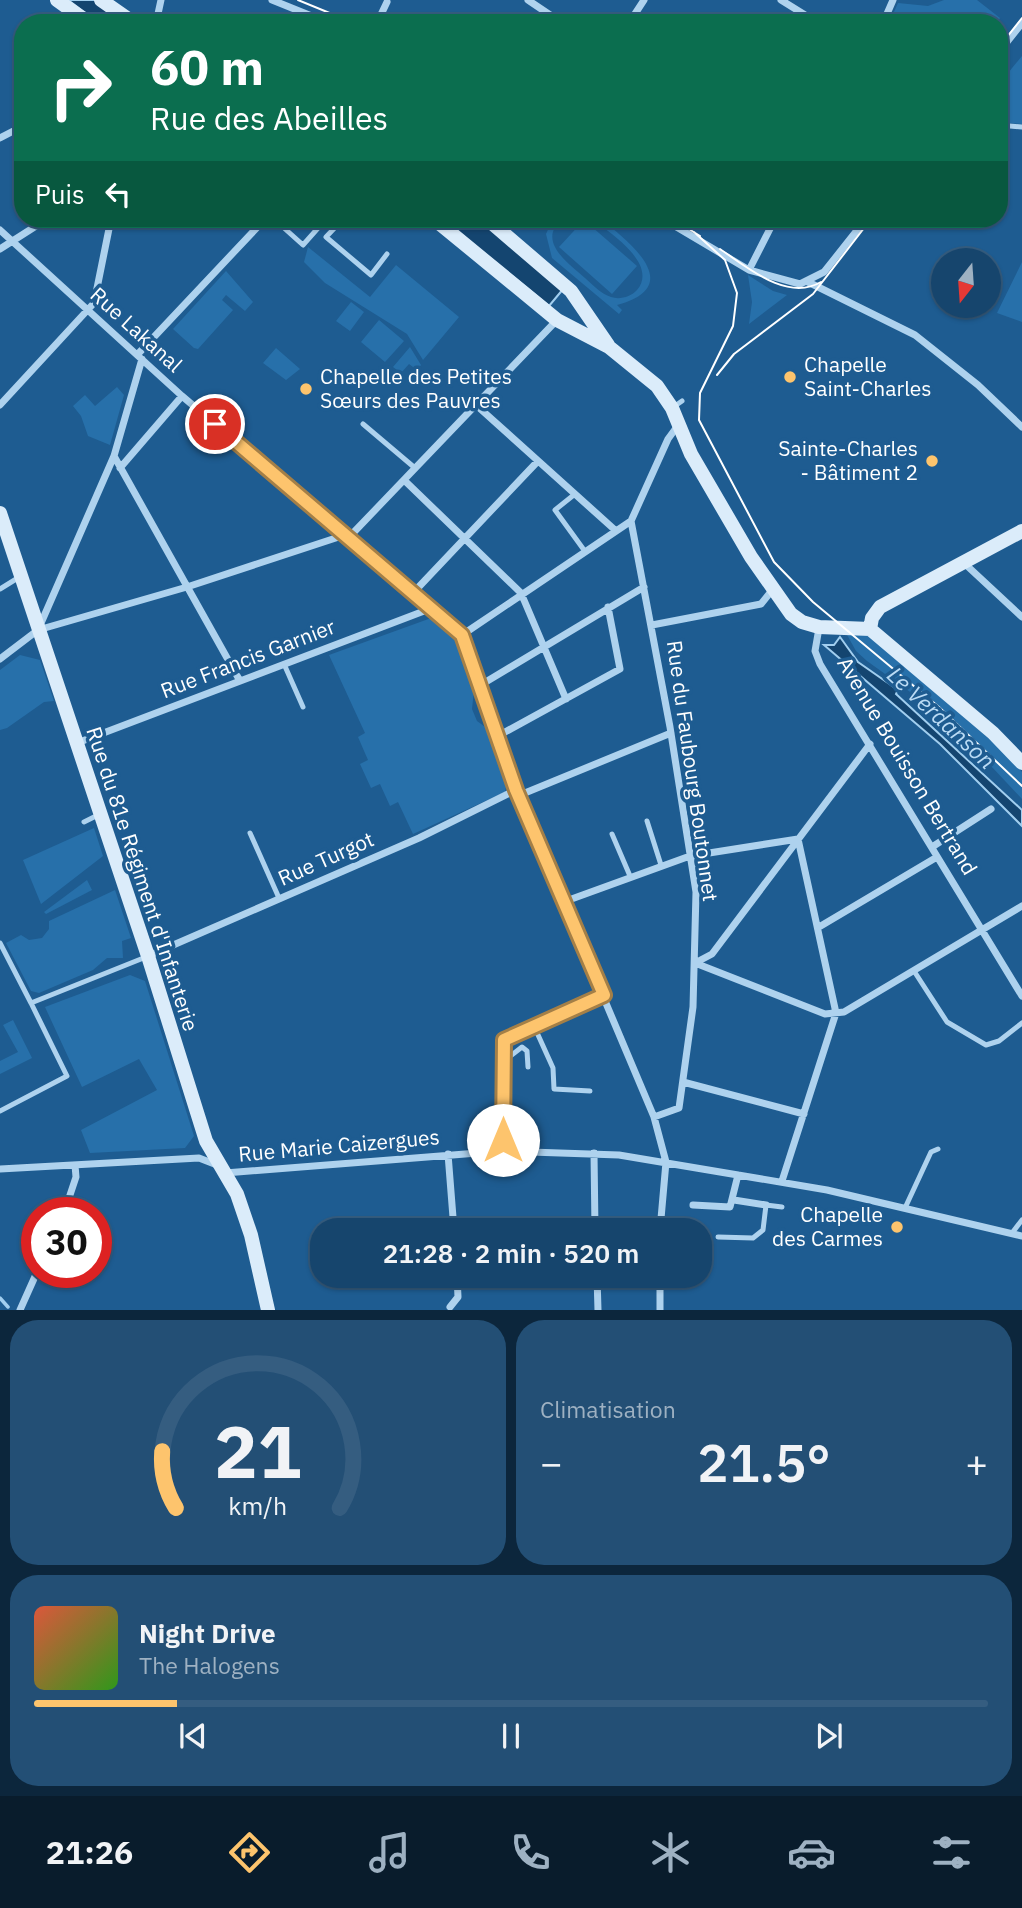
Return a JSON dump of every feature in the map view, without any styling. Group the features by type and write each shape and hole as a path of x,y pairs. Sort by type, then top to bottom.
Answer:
{"main road":[{"path":"57,0 76,14"},
{"path":"101,0 121,14"},
{"path":"445,228 552,317 609,347 677,404 679,424 696,462 791,614 802,622 819,627 870,629 1021,760"},
{"path":"498,228 566,286 609,347"},
{"path":"552,317 566,316 575,297"},
{"name":"Rue du 81e Régiment d'Infanterie","path":"0,513 148,956 206,1141 237,1194 251,1235 268,1310"},
{"path":"870,629 872,618 880,607 1022,531"}],"street":[{"path":"272,0 307,14"},
{"path":"528,0 549,14"},
{"path":"781,0 804,14"},
{"path":"381,14 387,2"},
{"path":"1008,41 1022,23"},
{"path":"0,249 34,228"},
{"path":"0,405 94,303 109,228"},
{"path":"38,630 114,456 139,357 257,228"},
{"path":"678,228 749,270 789,283 808,282 824,272 859,228"},
{"path":"749,270 770,228"},
{"name":"Rue Lakanal","path":"0,230 182,396 462,635 496,737 654,1116 666,1162"},
{"path":"808,282 915,335 978,385 1022,427"},
{"path":"0,659 38,630 187,587 355,532 476,405 552,317"},
{"path":"120,468 182,396"},
{"path":"476,405 615,530"},
{"path":"462,635 584,550 631,521 668,439 679,424"},
{"path":"114,456 240,681"},
{"path":"413,593 538,461"},
{"path":"404,480 522,593 566,699"},
{"name":"Rue du Faubourg Boutonnet","path":"631,521 671,733 696,892 694,1007 683,1082 677,1111 654,1116"},
{"path":"964,562 1022,617"},
{"path":"479,686 644,587"},
{"path":"652,625 761,604 773,589"},
{"path":"496,737 620,669 608,607"},
{"name":"Rue Francis Garnier","path":"76,743 432,608"},
{"name":"Avenue Bouisson Bertrand","path":"819,627 815,651 820,664 1022,996"},
{"name":"Rue Turgot","path":"148,956 518,792 671,733"},
{"path":"695,963 712,954 870,744"},
{"path":"932,847 991,809"},
{"path":"566,901 690,856 798,839"},
{"path":"782,1181 836,1013 798,839"},
{"path":"819,927 937,856"},
{"path":"695,963 825,1014 844,1012 1022,906"},
{"path":"503,1151 504,1040 604,995"},
{"path":"683,1082 804,1114"},
{"path":"199,1158 206,1141"},
{"name":"Rue Marie Caizergues","path":"223,1170 503,1151 594,1153 782,1181 1022,1236"},
{"path":"594,1153 595,1218"},
{"path":"448,1154 453,1218"},
{"path":"0,1169 199,1158 223,1170"},
{"path":"661,1218 666,1162"},
{"path":"69,1197 76,1177 75,1165"},
{"path":"692,1205 730,1207 734,1200 738,1175"},
{"path":"734,1200 766,1205"},
{"path":"20,1310 30,1288"},
{"path":"450,1307 458,1297 458,1288"},
{"path":"597,1288 598,1310"},
{"path":"660,1288 660,1310"}],"lane":[{"path":"284,228 303,245 318,228"},
{"path":"334,228 326,237 371,275 387,254"},
{"path":"363,424 415,468"},
{"path":"575,494 555,510 584,550"},
{"path":"0,589 21,576"},
{"path":"284,664 303,707"},
{"path":"84,822 100,814"},
{"path":"647,821 662,865"},
{"path":"250,833 279,898"},
{"path":"612,834 630,876"},
{"path":"0,943 67,1076 0,1111"},
{"path":"31,1003 148,956"},
{"path":"914,971 947,1022 986,1045 999,1041 1022,1023"},
{"path":"534,1026 553,1068 554,1089 590,1091"},
{"path":"504,1061 522,1047 527,1051 527,1067"},
{"path":"905,1208 931,1152 938,1149"},
{"path":"718,1237 753,1238 763,1230 766,1205 782,1208"},
{"path":"1012,1233 1022,1220"}],"shaded area":[{"path":"68,0 95,0 115,14 87,14"},
{"path":"944,0 977,0 995,14 893,14 898,3 928,6"},
{"path":"1022,56 1022,124 1008,123 1008,73"},
{"path":"453,228 493,228 564,288 549,306"},
{"path":"549,228 555,228 553,243 564,259 600,292 621,298 637,290 642,280 642,270 620,240 604,228 612,228 637,251 646,264 650,276 648,287 638,297 617,305 622,310 619,314 552,258 546,234"},
{"path":"577,228 593,228 637,266 612,294 559,247"},
{"path":"308,247 370,297 396,265 459,317 423,360 407,334 325,283 304,262"},
{"path":"1022,262 1022,322 1001,314 1001,305"},
{"path":"226,271 253,302 245,311 226,295 222,300 233,310 198,349 194,348 173,329"},
{"path":"748,275 773,291 787,295 749,324 752,302"},
{"path":"351,302 364,312 350,331 336,321"},
{"path":"379,320 404,341 385,362 361,342"},
{"path":"410,347 421,365 417,370 409,364 401,373 393,367"},
{"path":"276,348 300,369 286,380 263,363"},
{"path":"117,387 124,395 110,445 88,436 81,416 73,406 85,395 95,406"},
{"path":"434,617 457,638 474,690 472,709 477,721 488,729 507,782 505,792 413,834 398,802 390,806 380,784 371,788 360,764 368,760 358,737 365,733 329,655"},
{"path":"846,633 867,634 1002,750 1022,772 1022,799 945,717 867,661 856,651"},
{"path":"840,637 858,662 898,690 896,694 1022,810 1022,826 940,744 824,645 834,645"},
{"path":"20,655 40,660 54,701 44,702 0,730 0,670"},
{"path":"94,828 103,856 41,904 23,860"},
{"path":"87,880 92,890 46,914 44,912"},
{"path":"115,890 131,938 122,941 123,958 107,958 93,970 39,993 31,991 6,943 21,935 29,940 42,938 49,929 49,921"},
{"path":"130,975 145,981 194,1136 185,1148 90,1153 81,1130 157,1090 139,1059 82,1087 45,1007"},
{"path":"13,1020 32,1058 0,1074 0,1061 18,1052 3,1025"}],"waterway":[{"path":"0,1298 8,1307"}],"tram line":[{"path":"298,0 332,14"},
{"path":"1008,36 1022,18"},
{"path":"687,228 700,236"},
{"path":"717,375 734,354 813,294 864,228"},
{"path":"694,232 725,260 737,293 733,326 700,393 699,420 774,562 813,602 939,707 1022,786"},
{"path":"720,249 755,273 781,285 795,288 821,282"}],"place":[{"name":"Chapelle Saint-Charles","path":"790,377"},
{"name":"Chapelle des Petites Sœurs des Pauvres","path":"306,389"},
{"name":"Sainte-Charles - Bâtiment 2","path":"932,461"},
{"name":"Chapelle des Carmes","path":"897,1227"}],"route":[{"path":"215,424 462,635 516,790 566,901 604,995 504,1040 503,1140"}],"water label":[{"name":"Le Verdanson","path":"941,718"}]}
